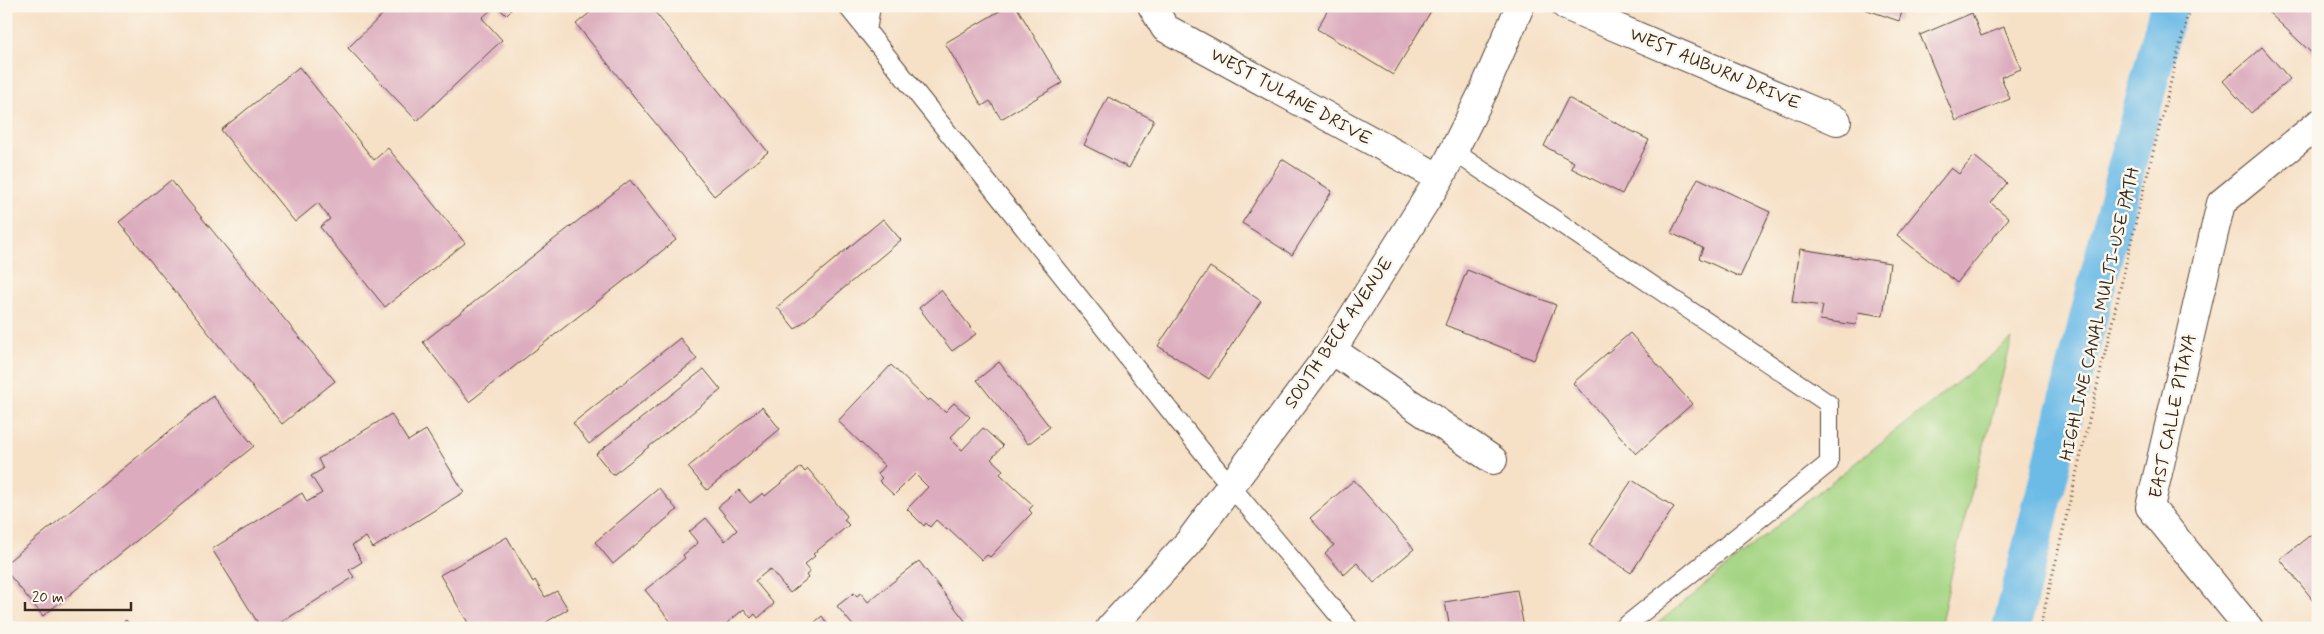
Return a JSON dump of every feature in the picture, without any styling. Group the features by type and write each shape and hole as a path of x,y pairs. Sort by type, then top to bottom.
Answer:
{"street":[{"name":"WEST TULANE DRIVE","path":"1152,6 1166,28 1440,178"},
{"name":"SOUTH BECK AVENUE","path":"1110,628 1188,543 1232,487 1332,350 1440,178 1484,90 1520,6"},
{"name":"WEST AUBURN DRIVE","path":"1566,6 1837,120"},
{"name":"EAST CALLE PITAYA","path":"2248,628 2150,507 2221,203 2318,124"},
{"path":"1332,350 1493,460"}],"lane":[{"path":"846,6 1232,487 1275,536 1349,628"},
{"path":"868,32 871,6"},
{"path":"1453,151 1829,404 1829,462 1623,628"}],"path":[{"name":"HIGHLINE CANAL MULTI-USE PATH","path":"2040,628 2141,200 2190,6"}],"green space":[{"path":"2012,339 1958,544 1940,628 1652,628 1811,498"}],"building":[{"path":"391,6 495,6 482,18 502,40 417,121 348,48"},
{"path":"497,6 515,6 506,15"},
{"path":"598,6 650,6 768,152 714,196 576,24"},
{"path":"1008,6 1016,6 1062,83 1001,119 990,101 982,106 945,43"},
{"path":"1330,6 1423,6 1431,11 1393,75 1317,29"},
{"path":"1856,6 1904,6 1899,21"},
{"path":"2266,6 2318,6 2318,59 2264,8"},
{"path":"1972,13 1981,36 2004,27 2021,69 2001,77 2010,99 1956,121 1920,35"},
{"path":"2262,47 2290,79 2251,113 2223,81"},
{"path":"299,67 374,160 388,148 465,243 385,307 320,227 330,219 318,203 295,222 221,130"},
{"path":"1108,97 1154,120 1129,168 1084,145"},
{"path":"1568,98 1649,140 1622,194 1571,168 1574,162 1544,146"},
{"path":"1974,156 2007,183 1991,203 2009,218 1957,283 1897,235 1951,168 1959,174"},
{"path":"1282,159 1332,191 1292,255 1242,223"},
{"path":"1698,178 1770,212 1740,277 1699,258 1703,248 1671,233"},
{"path":"171,180 335,381 282,424 119,222"},
{"path":"630,180 676,240 469,402 423,342"},
{"path":"883,219 901,240 795,329 777,307"},
{"path":"1800,249 1890,263 1883,316 1858,312 1856,325 1820,320 1823,306 1792,302"},
{"path":"1210,267 1261,301 1209,379 1158,346"},
{"path":"1467,270 1556,305 1534,360 1445,325"},
{"path":"941,290 976,334 952,351 919,308"},
{"path":"1630,333 1692,404 1636,454 1573,383"},
{"path":"680,338 697,359 589,444 573,423"},
{"path":"999,362 1050,427 1028,444 977,380"},
{"path":"891,365 928,401 930,399 945,412 954,403 970,417 950,438 962,450 983,428 1003,446 991,459 1003,470 1000,474 1033,505 1029,510 1032,513 990,557 987,555 982,560 948,528 947,530 936,520 930,527 926,523 924,526 907,509 928,487 915,474 894,495 879,481 882,478 878,474 885,466 838,421"},
{"path":"704,369 721,390 613,475 596,454"},
{"path":"213,396 254,446 43,616 6,571 6,563"},
{"path":"762,407 780,429 707,490 688,467"},
{"path":"391,414 408,441 426,430 464,492 373,548 366,537 352,545 362,562 349,570 354,577 272,628 261,628 212,549 302,493 307,502 322,493 311,476 323,469 318,459"},
{"path":"801,467 805,472 808,469 847,516 844,520 849,525 813,554 815,556 804,565 810,572 806,575 808,578 790,593 770,569 755,581 774,604 758,618 755,614 751,618 744,609 721,628 676,628 645,590 685,558 683,555 698,543 689,532 706,518 725,541 737,530 718,507 739,490 750,503 763,493 765,496"},
{"path":"1354,480 1414,549 1374,583 1357,563 1344,575 1325,553 1334,545 1310,518"},
{"path":"1632,480 1674,507 1631,573 1589,545"},
{"path":"659,488 677,510 613,564 595,542"},
{"path":"2318,529 2318,606 2280,559"},
{"path":"507,537 533,582 535,580 545,597 557,591 568,609 543,624 545,628 471,628 440,575"},
{"path":"919,561 966,622 958,628 855,628 837,606 854,593 857,596 861,593 868,602"},
{"path":"1517,590 1524,628 1450,628 1445,602"},
{"path":"822,616 830,628 808,628"},
{"path":"126,620 132,628 116,628"},
{"path":"578,623 580,628 570,628"}],"waterway":[{"path":"2011,628 2118,199 2169,6"}]}
